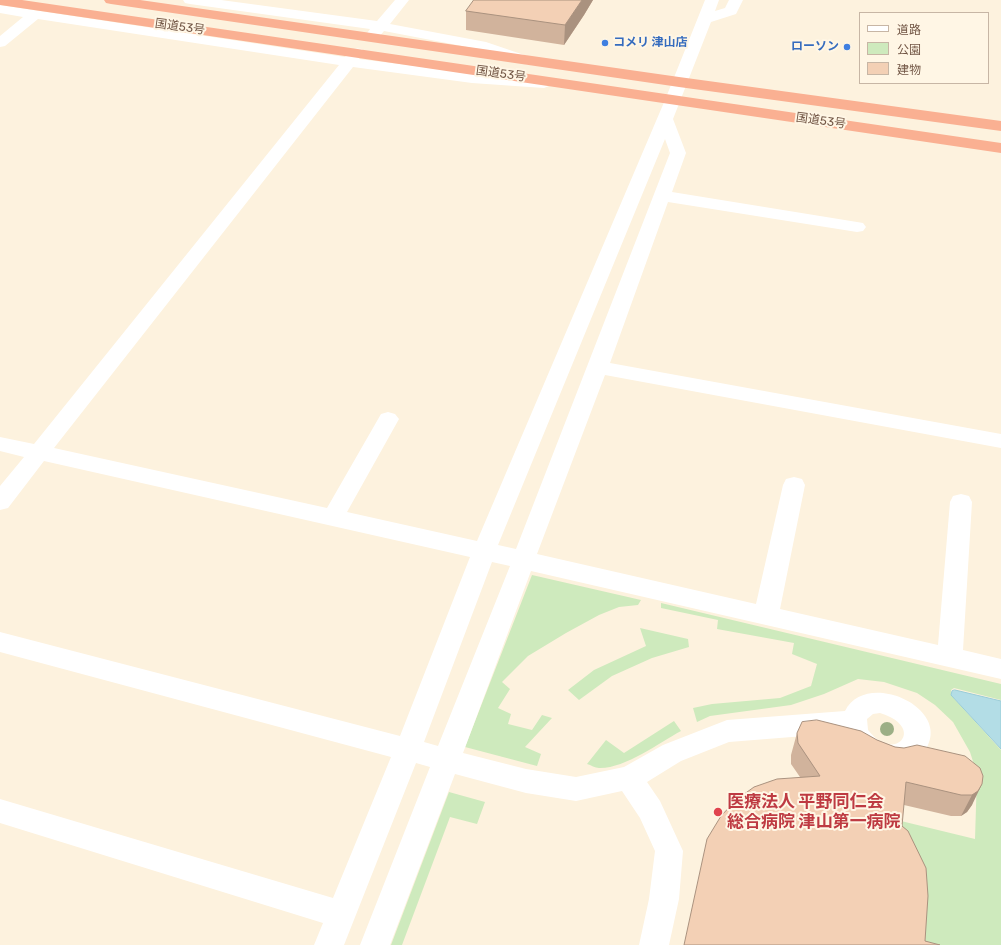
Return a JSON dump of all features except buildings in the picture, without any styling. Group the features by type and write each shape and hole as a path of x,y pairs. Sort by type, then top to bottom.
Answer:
{"highway":[{"name":"国道53号","path":"0,1 110,16 353,57 580,86 1001,148"},
{"name":"国道53号","path":"118,1 172,9 376,32 528,61 672,100 1001,126"},
{"path":"172,9 239,25 338,40 348,44 353,57"},
{"path":"376,32 370,43 372,48 382,51 475,64 580,86"}],"street":[{"path":"190,0 376,32 402,0"},
{"path":"328,945 408,749 484,551 672,100 712,0"},
{"path":"704,19 731,11 736,0"},
{"path":"0,9 353,57"},
{"path":"0,43 35,14"},
{"path":"0,502 353,57"},
{"path":"375,945 522,560 598,367 678,153 672,100"},
{"path":"662,196 858,227"},
{"path":"598,367 1001,441"},
{"path":"333,518 388,420"},
{"path":"0,444 484,551 1001,669"},
{"path":"766,615 794,485"},
{"path":"950,657 961,502"},
{"path":"0,642 526,781 576,789 629,778 672,753 727,731 853,721"},
{"path":"629,778 650,810 669,851 664,899 654,945"},
{"path":"0,811 341,914"}],"green space":[{"path":"532,575 641,600 638,605 619,607 599,615 566,633 528,656 502,682 510,689 498,708 511,714 508,724 532,730 542,715 552,718 525,747 541,754 537,766 465,747"},
{"path":"661,603 1001,684 1001,700 954,688 951,690 951,695 1001,750 1001,945 920,945 901,821 975,839 977,774 970,752 953,722 935,705 917,693 884,682 858,679 824,694 791,705 710,716 697,722 693,708 712,704 780,698 811,686 817,664 792,654 794,643 717,629 718,620 661,608"},
{"path":"640,628 688,639 689,647 652,658 612,676 579,700 568,690 594,670 646,646"},
{"path":"674,721 681,731 630,760 609,767 598,768 587,764 606,740 624,753"},
{"path":"449,792 485,802 477,824 450,817 402,945 391,945"}],"water":[{"path":"955,690 1001,701 1001,749 951,695 952,691"}],"place":[{"name":"コメリ 津山店","path":"605,43"},
{"name":"ローソン","path":"847,47"},
{"name":"医療法人 平野同仁会 総合病院 津山第一病院","path":"718,812"}]}
